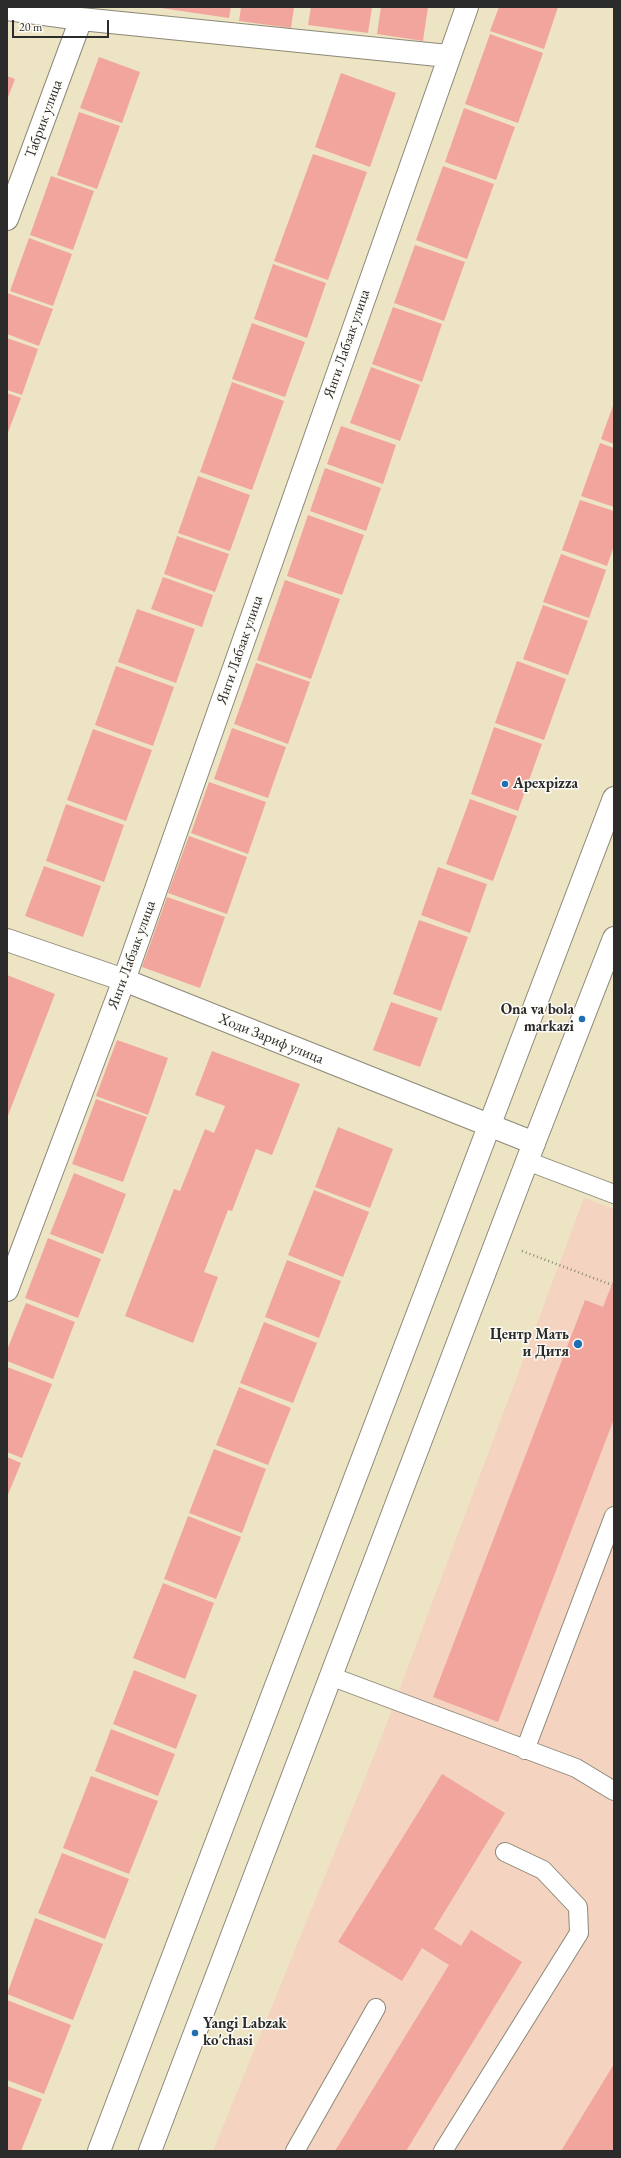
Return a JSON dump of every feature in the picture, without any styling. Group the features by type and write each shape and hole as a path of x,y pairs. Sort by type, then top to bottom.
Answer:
{"main road":[{"name":"Янги Лабзак улица","path":"7,1290 124,980 448,56 467,7"},
{"path":"7,9 81,19 448,56"},
{"name":"Табрик улица","path":"7,219 81,19"},
{"path":"99,2151 614,798"},
{"path":"150,2151 530,1152 614,938"},
{"name":"Ходи Зариф улица","path":"7,940 124,980 489,1126 530,1152"}],"lane":[{"path":"530,1152 614,1194"},
{"path":"525,1750 614,1516"},
{"path":"330,1676 576,1768 614,1791"},
{"path":"443,2151 579,1933 578,1907 543,1870 505,1852"},
{"path":"295,2151 376,2008"}],"path":[{"path":"496,1243 612,1285"}],"shaded area":[{"path":"584,1198 614,1209 614,2151 213,2151 382,1736"}],"building":[{"path":"154,7 231,7 229,18"},
{"path":"241,7 294,7 291,28 239,21"},
{"path":"311,7 372,7 368,33 308,25"},
{"path":"381,7 428,7 423,41 377,34"},
{"path":"499,7 558,7 544,49 490,31"},
{"path":"490,34 543,53 518,123 465,104"},
{"path":"99,57 140,72 122,123 80,108"},
{"path":"341,73 396,93 370,167 315,147"},
{"path":"7,76 15,79 7,100"},
{"path":"464,108 515,127 496,180 445,162"},
{"path":"79,112 120,126 97,189 57,175"},
{"path":"313,154 367,172 328,280 274,261"},
{"path":"443,166 494,184 467,259 416,240"},
{"path":"51,176 94,191 73,250 30,235"},
{"path":"29,238 72,254 53,306 10,291"},
{"path":"415,245 465,262 444,321 394,303"},
{"path":"273,264 326,283 307,338 254,319"},
{"path":"7,293 53,309 39,346 7,334"},
{"path":"393,307 442,324 422,382 372,364"},
{"path":"252,323 305,342 285,397 232,379"},
{"path":"7,338 38,349 22,395 7,390"},
{"path":"371,367 420,385 400,441 350,423"},
{"path":"232,382 284,401 252,490 200,472"},
{"path":"7,393 21,398 7,435"},
{"path":"614,403 614,444 601,439"},
{"path":"341,426 396,445 383,484 327,464"},
{"path":"600,443 614,448 614,507 581,496"},
{"path":"325,468 381,488 366,531 310,511"},
{"path":"198,476 250,495 230,551 178,533"},
{"path":"580,500 614,511 614,546 607,566 562,550"},
{"path":"308,515 364,535 342,595 287,576"},
{"path":"177,536 229,554 215,592 164,574"},
{"path":"561,554 606,570 589,618 543,602"},
{"path":"163,577 213,595 202,627 151,609"},
{"path":"285,580 340,599 311,679 257,660"},
{"path":"543,605 588,621 568,675 523,659"},
{"path":"137,609 195,629 176,683 118,662"},
{"path":"517,661 566,679 544,740 495,723"},
{"path":"256,663 310,682 288,744 234,724"},
{"path":"116,666 174,687 153,746 95,725"},
{"path":"494,727 542,744 518,811 471,794"},
{"path":"232,728 286,747 268,798 214,779"},
{"path":"93,729 152,750 126,821 67,800"},
{"path":"209,782 266,802 248,854 191,833"},
{"path":"470,799 517,816 493,881 446,864"},
{"path":"66,804 124,825 104,882 46,861"},
{"path":"189,836 247,857 227,914 168,893"},
{"path":"44,866 101,886 83,937 25,916"},
{"path":"438,867 487,884 470,933 421,915"},
{"path":"167,897 225,917 200,988 142,967"},
{"path":"419,920 468,937 441,1011 393,994"},
{"path":"7,975 55,994 7,1118"},
{"path":"391,1002 438,1018 420,1067 373,1050"},
{"path":"117,1040 168,1058 148,1115 96,1096"},
{"path":"212,1051 300,1084 272,1155 256,1149 232,1211 228,1210 204,1272 218,1277 193,1343 125,1316 174,1189 180,1191 205,1129 214,1133 225,1106 195,1095"},
{"path":"96,1099 147,1117 123,1182 72,1164"},
{"path":"338,1127 393,1149 370,1208 315,1187"},
{"path":"74,1173 126,1194 103,1254 50,1234"},
{"path":"314,1190 369,1212 343,1277 288,1255"},
{"path":"48,1238 101,1259 78,1318 25,1298"},
{"path":"287,1260 341,1281 319,1338 265,1317"},
{"path":"614,1279 614,1419 498,1722 433,1697 585,1300 603,1307"},
{"path":"26,1303 75,1322 53,1379 7,1361 7,1350"},
{"path":"264,1322 317,1343 293,1403 240,1383"},
{"path":"7,1367 52,1384 22,1458 7,1452"},
{"path":"239,1387 291,1408 268,1465 216,1445"},
{"path":"214,1449 266,1469 242,1533 189,1513"},
{"path":"7,1457 21,1463 7,1497"},
{"path":"188,1516 241,1537 216,1599 164,1579"},
{"path":"163,1583 214,1603 185,1679 133,1658"},
{"path":"134,1670 197,1695 176,1749 113,1724"},
{"path":"111,1729 175,1754 158,1796 95,1771"},
{"path":"442,1774 505,1813 434,1929 461,1946 471,1930 522,1962 406,2151 335,2151 449,1965 422,1948 402,1981 338,1942"},
{"path":"91,1776 158,1801 129,1874 63,1848"},
{"path":"62,1853 129,1879 105,1939 38,1913"},
{"path":"35,1918 103,1944 73,2020 7,1994"},
{"path":"7,2000 71,2025 44,2094 7,2080"},
{"path":"614,2064 614,2151 561,2151"},
{"path":"7,2086 42,2099 21,2151 7,2151"}],"place":[{"name":"Apexpizza","path":"505,784"},
{"name":"Ona va bola markazi","path":"582,1019"},
{"name":"Центр Мать и Дитя","path":"578,1344"},
{"name":"Yangi Labzak ko'chasi","path":"195,2033"}]}
